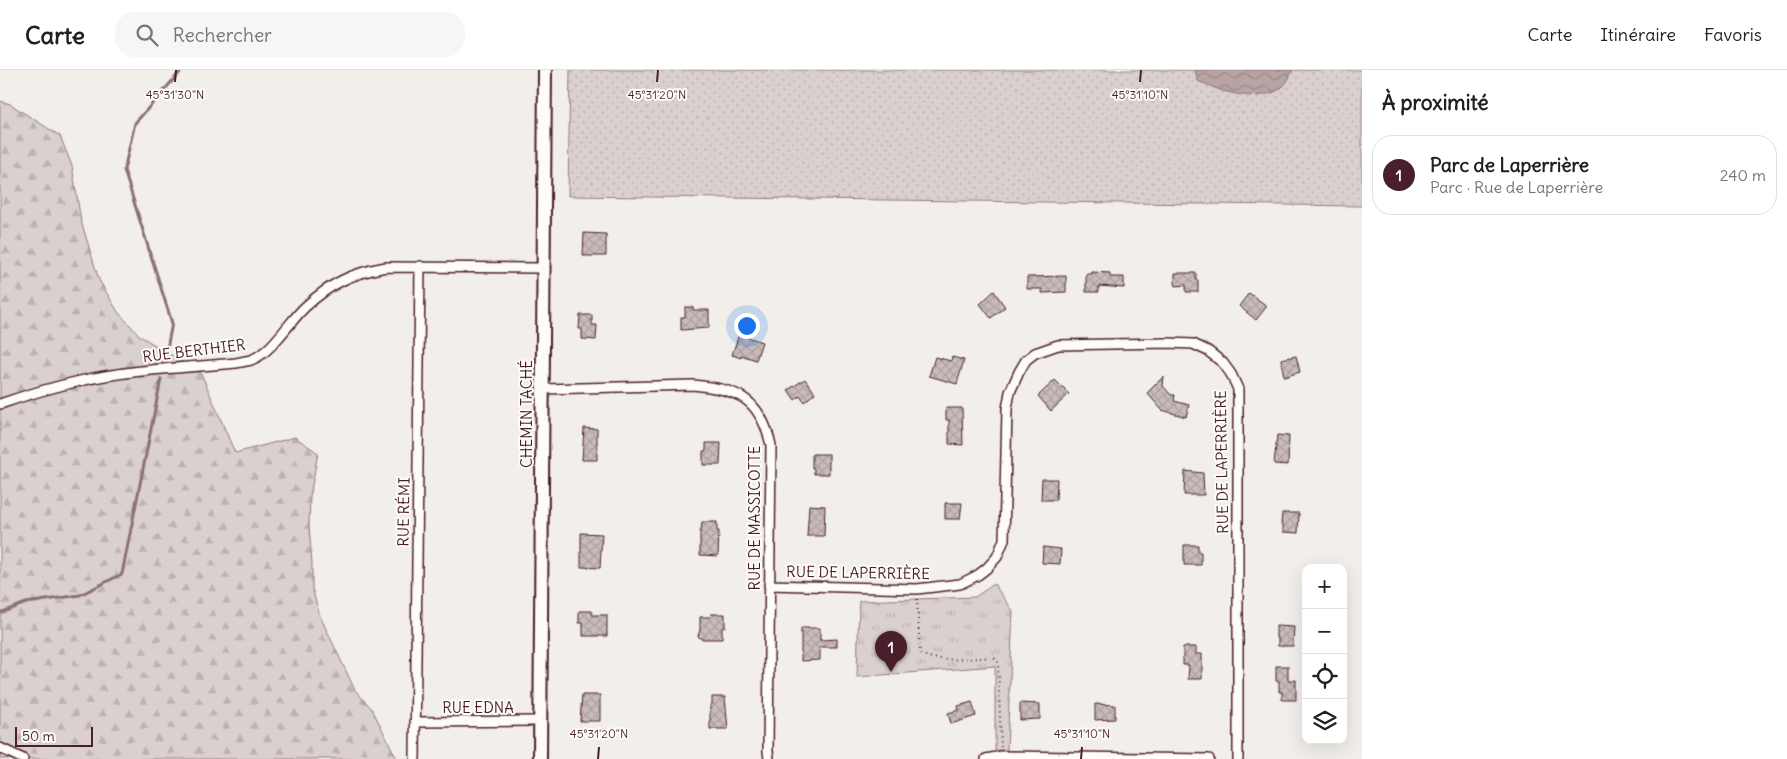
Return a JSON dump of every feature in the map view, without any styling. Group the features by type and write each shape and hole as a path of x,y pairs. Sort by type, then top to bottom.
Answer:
{"street":[{"name":"CHEMIN TACHÉ","path":"540,759 545,70"},
{"name":"RUE BERTHIER","path":"0,404 82,380 129,373 236,363 252,359 264,352 305,307 334,284 364,270 386,266 544,268"},
{"name":"RUE RÉMI","path":"415,759 420,266"},
{"name":"RUE DE LAPERRIÈRE","path":"769,585 917,589 960,584 978,575 997,557 1004,540 1007,409 1010,392 1026,360 1035,353 1058,345 1193,344 1208,351 1223,363 1238,389 1238,759"},
{"name":"RUE DE MASSICOTTE","path":"544,389 714,387 734,392 750,402 763,418 770,445 769,759"},
{"name":"RUE EDNA","path":"415,722 540,722"},
{"path":"0,748 23,759"},
{"path":"986,759 1002,756 1209,759"}],"path":[{"path":"917,589 920,653 927,657 940,659 993,658 998,662 1002,756"}],"green space":[{"path":"570,70 1362,70 1362,206 568,196"},
{"path":"0,101 10,104 60,136 72,166 81,221 99,280 118,312 140,336 201,373 235,453 295,437 318,453 310,496 309,526 312,588 320,616 355,690 372,709 397,759 0,759"},
{"path":"994,584 1013,611 1007,750 995,750 995,666 857,677 859,601 975,597"}],"water":[{"path":"1195,70 1292,70 1288,80 1282,87 1275,92 1256,96 1223,91 1198,81"}],"building":[{"path":"584,233 606,234 606,256 583,256"},
{"path":"1092,272 1110,273 1110,277 1124,277 1124,288 1099,286 1099,292 1086,292 1086,274 1092,274"},
{"path":"1175,273 1196,273 1198,292 1186,292 1186,285 1175,286"},
{"path":"1066,276 1066,292 1042,293 1042,289 1027,289 1027,277"},
{"path":"994,291 1005,307 991,318 980,304"},
{"path":"1249,293 1267,306 1256,320 1239,306"},
{"path":"685,307 693,307 693,310 709,310 709,328 681,330 681,317 685,317"},
{"path":"580,315 592,315 592,325 597,325 596,340 582,339 582,329 579,329"},
{"path":"739,334 762,342 756,360 741,355 741,358 732,355"},
{"path":"1296,356 1300,372 1284,377 1281,359"},
{"path":"935,357 951,361 952,357 964,360 957,384 929,376"},
{"path":"1164,376 1163,386 1171,395 1175,395 1174,401 1189,405 1186,417 1162,410 1147,393"},
{"path":"805,379 815,393 804,402 800,396 795,400 788,390"},
{"path":"1055,380 1069,394 1051,411 1038,396"},
{"path":"946,408 962,408 963,445 949,444 949,420 946,420"},
{"path":"584,428 597,429 597,460 582,460"},
{"path":"1277,435 1289,436 1288,465 1274,464"},
{"path":"706,443 721,443 720,465 703,465 703,451 706,451"},
{"path":"812,454 829,454 829,474 814,474"},
{"path":"1185,471 1203,473 1204,495 1184,495"},
{"path":"1042,479 1057,479 1056,500 1041,500"},
{"path":"945,503 962,503 960,519 945,519"},
{"path":"809,505 825,506 824,536 807,536"},
{"path":"1282,513 1299,513 1298,533 1283,532 1283,525 1281,525"},
{"path":"702,522 717,522 717,531 719,531 718,556 700,555"},
{"path":"581,533 602,534 600,568 581,567"},
{"path":"1184,545 1198,545 1198,552 1201,552 1201,565 1184,565"},
{"path":"1043,547 1061,549 1060,564 1042,563"},
{"path":"579,611 592,611 592,615 607,615 607,636 583,636 583,623 579,623"},
{"path":"711,614 725,614 725,627 722,627 722,639 701,639 698,636 700,617 710,617"},
{"path":"1276,626 1294,627 1293,646 1278,646"},
{"path":"801,628 820,628 820,640 837,639 837,647 820,647 820,660 801,661"},
{"path":"1183,647 1196,647 1196,654 1202,654 1202,679 1188,679 1189,665 1183,665"},
{"path":"1276,666 1288,666 1288,680 1296,680 1296,700 1282,700 1282,692 1279,692 1279,681 1276,681"},
{"path":"582,695 600,695 600,721 580,721"},
{"path":"712,697 725,697 728,729 710,729"},
{"path":"972,702 976,716 951,724 948,713 959,710 958,706"},
{"path":"1020,703 1040,704 1040,719 1020,720"},
{"path":"1095,704 1115,705 1115,719 1095,720"}],"waterway":[{"path":"165,359 172,323 124,170 135,123 182,70"},
{"path":"0,613 26,603 80,595 122,574 161,379"}],"place":[{"name":"Parc de Laperrière","path":"891,672"}]}
